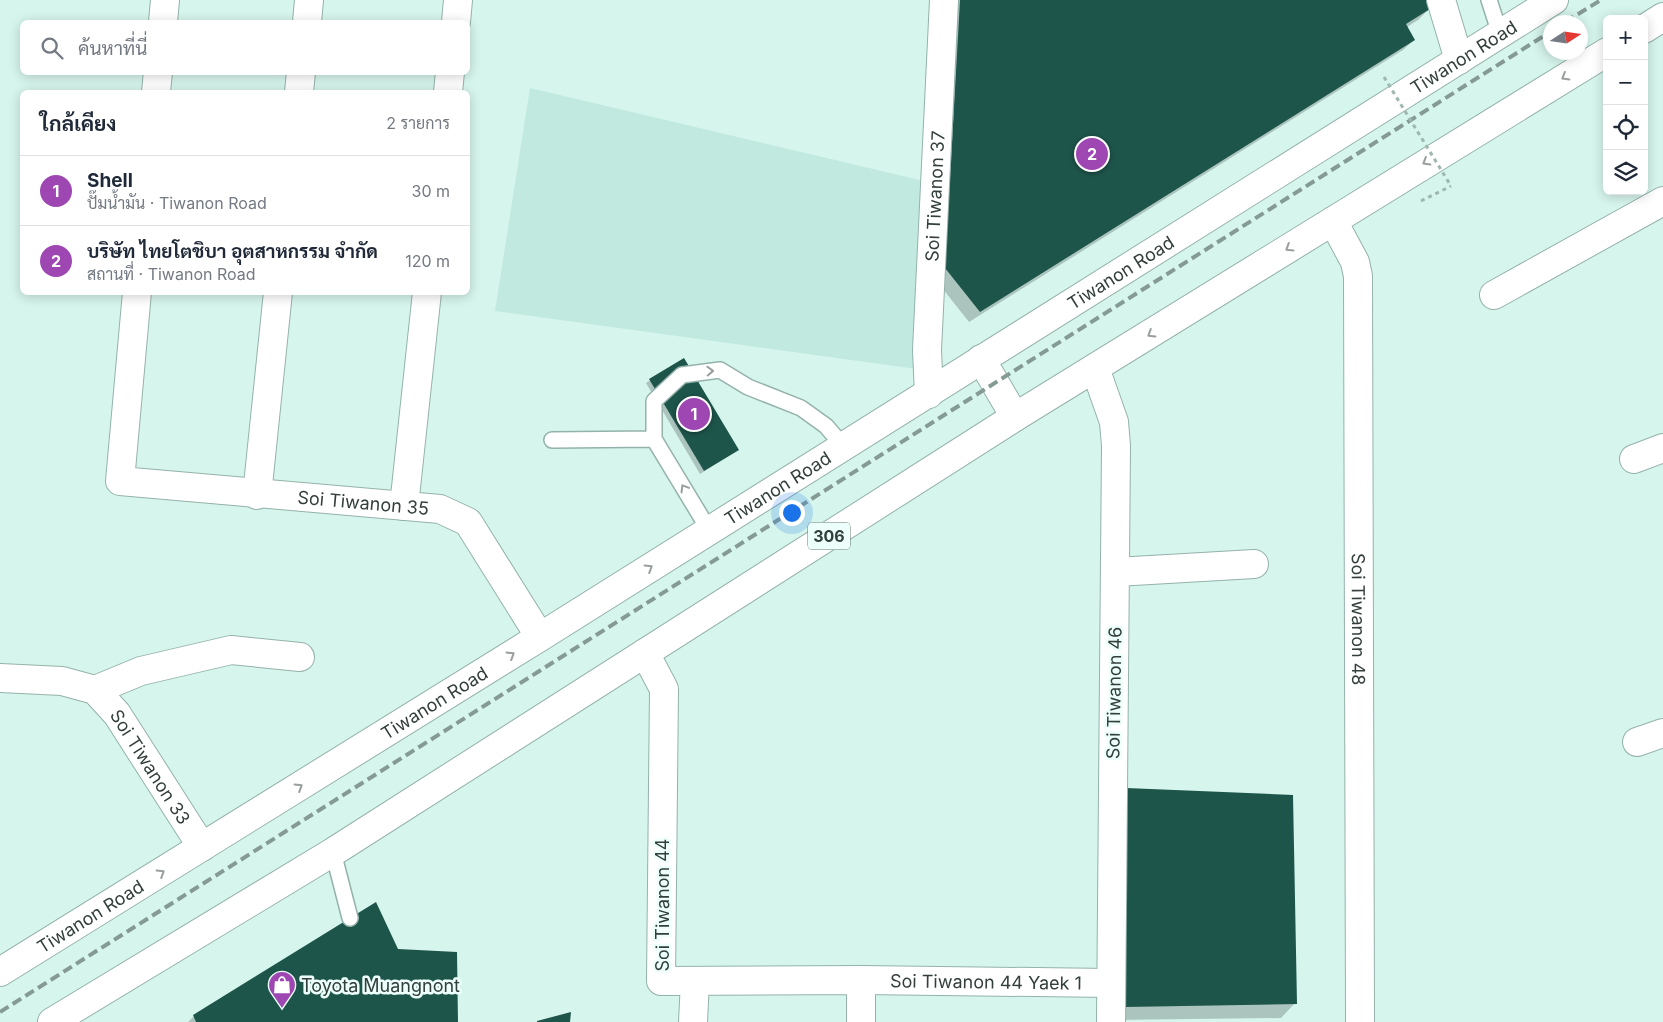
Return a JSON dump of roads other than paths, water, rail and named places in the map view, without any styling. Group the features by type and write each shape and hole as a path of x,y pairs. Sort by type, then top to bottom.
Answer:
{"street":[{"path":"163,20 165,0"},
{"path":"307,20 309,0"},
{"path":"456,20 458,0"},
{"name":"Soi Tiwanon 37","path":"929,394 927,350 944,0"},
{"path":"1441,0 1458,60"},
{"name":"Tiwanon Road","path":"0,972 929,394 1554,0"},
{"path":"1648,26 1663,17"},
{"name":"306","path":"52,1022 333,852 1015,417 1603,54"},
{"path":"156,90 158,75"},
{"path":"299,90 302,75"},
{"path":"448,90 450,75"},
{"path":"1494,295 1663,201"},
{"name":"Soi Tiwanon 48","path":"1333,221 1355,262 1358,276 1360,1022"},
{"name":"Soi Tiwanon 35","path":"138,295 120,481 440,509 468,522 540,637"},
{"path":"257,494 278,295"},
{"path":"404,506 427,295"},
{"path":"982,359 1015,417"},
{"name":"Soi Tiwanon 46","path":"1095,368 1114,422 1116,572 1111,1022"},
{"path":"1634,458 1663,448"},
{"path":"1116,572 1254,564"},
{"path":"0,678 62,681 95,690 141,671 230,650 300,657"},
{"name":"Soi Tiwanon 44","path":"645,653 664,689 661,981 861,980"},
{"name":"Soi Tiwanon 33","path":"95,690 117,714 202,847"},
{"path":"1637,742 1663,734"},
{"path":"861,980 861,1022"},
{"name":"Soi Tiwanon 44 Yaek 1","path":"861,980 1111,983"},
{"path":"693,1022 695,981"}],"lane":[{"path":"1488,0 1500,34"},
{"path":"709,530 654,439 654,401 682,375 720,370 748,387 801,408 826,426 844,447"},
{"path":"552,440 654,439"},
{"path":"333,852 350,918"}],"railway":[{"path":"1576,15 1601,0"},
{"path":"0,1012 1543,36"}],"place":[{"name":"บริษัท ไทยโตชิบา อุตสาหกรรม จำกัด","path":"1092,154"},
{"name":"Shell","path":"694,414"},
{"name":"Toyota Muangnont","path":"282,1009"}]}
